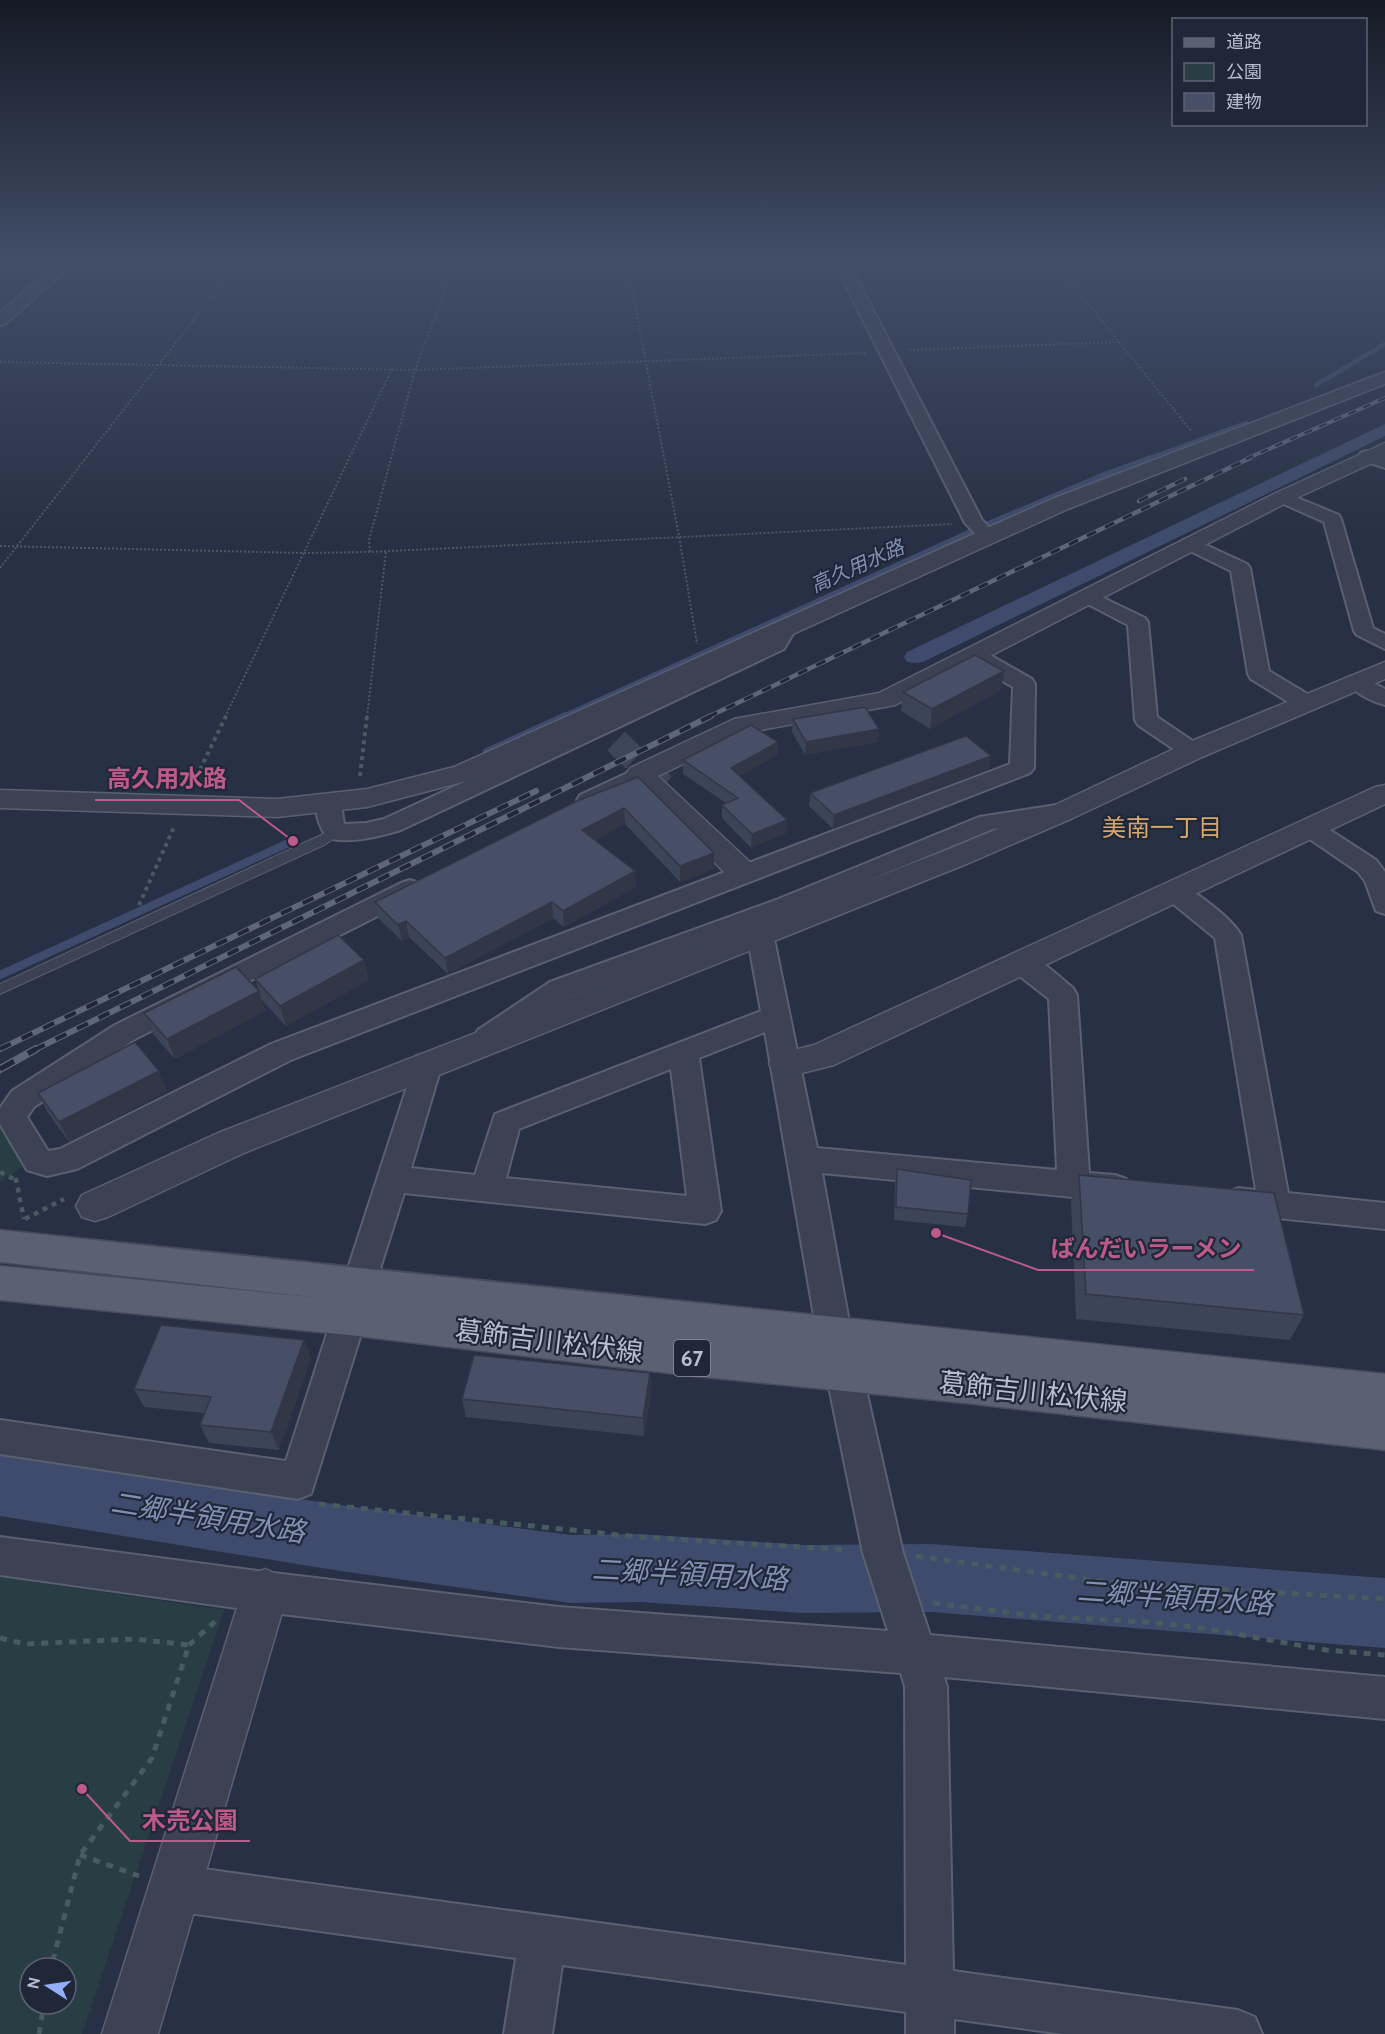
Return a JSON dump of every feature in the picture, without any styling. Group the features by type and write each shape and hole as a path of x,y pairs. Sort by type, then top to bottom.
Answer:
{"main road":[{"name":"葛飾吉川松伏線","path":"0,1246 354,1301 685,1357 1385,1430"},
{"name":"葛飾吉川松伏線","path":"0,1283 354,1301 566,1308 834,1333 1385,1393"}],"street":[{"path":"888,353 979,528"},
{"path":"1298,411 1385,358"},
{"path":"0,799 277,807 329,804 410,789 464,773 788,625 979,528 1132,474 1385,378"},
{"path":"567,811 743,726 886,700 1283,497 1379,456"},
{"path":"1283,497 1332,519 1364,631 1385,643"},
{"path":"1191,544 1240,568 1259,674 1306,704"},
{"path":"1089,597 1138,622 1146,720 1192,751"},
{"path":"329,804 331,823 336,832 366,831 392,825 609,734 777,645 788,625"},
{"path":"430,879 125,1032 23,1099 15,1108 12,1118 38,1161 47,1164 66,1160 281,1052 752,876 1022,768 1024,684 975,656"},
{"path":"80,1202 427,1064 832,908 1063,812 1192,751 1371,676 1385,698"},
{"path":"640,774 785,906"},
{"path":"786,1064 822,1056 1385,793"},
{"path":"474,1046 560,989 785,906 988,822 1063,812"},
{"path":"1310,828 1367,866 1377,879 1385,905"},
{"path":"1175,892 1228,935 1274,1204"},
{"path":"760,934 804,1158 834,1333"},
{"path":"1022,963 1063,995 1074,1184"},
{"path":"487,1189 506,1122 776,1016"},
{"path":"392,1179 705,1211 684,1052"},
{"path":"0,1437 298,1481 427,1064"},
{"path":"804,1158 1145,1191"},
{"path":"1215,1198 1385,1216"},
{"path":"844,1372 899,1600 926,1687 930,2013"},
{"path":"0,1556 265,1592 559,1627 899,1600 1385,1698"},
{"path":"130,2034 265,1592"},
{"path":"174,1887 543,1938 930,2013 1238,2034"},
{"path":"528,2034 543,1938"}],"lane":[{"path":"0,989 320,842 336,832"}],"path":[{"path":"0,568 167,353"},
{"path":"370,552 369,540 422,353"},
{"path":"644,353 699,650"},
{"path":"0,362 415,370 863,353"},
{"path":"1127,353 1195,435"},
{"path":"128,930 184,805 392,369"},
{"path":"0,546 304,553 370,552 679,536 979,528"},
{"path":"360,777 386,551"},
{"path":"0,1172 16,1180"},
{"path":"20,1196 24,1219 80,1202"},
{"path":"315,1503 639,1537 899,1600 1036,1616 1148,1622 1202,1628 1326,1650 1385,1655"},
{"path":"899,1600 1114,1583 1385,1599"},
{"path":"0,1638 25,1644 135,1639 189,1645 152,1758 80,1855 54,1956"},
{"path":"80,1855 174,1887"},
{"path":"39,2034 42,2016"}],"green space":[{"path":"0,1123 22,1167 0,1182"},
{"path":"0,1577 224,1610 82,2034 0,2034"}],"building":[{"path":"975,655 1004,671 932,709 903,692"},
{"path":"865,707 879,729 806,742 793,719"},
{"path":"751,725 778,742 731,768 787,820 752,834 722,805 738,798 683,760"},
{"path":"966,736 991,756 834,815 810,793"},
{"path":"638,777 714,853 680,866 624,808 582,830 635,871 563,911 552,902 445,958 406,921 398,925 375,902 577,801"},
{"path":"338,935 364,960 280,1006 255,979"},
{"path":"236,967 259,991 167,1039 144,1013"},
{"path":"135,1042 159,1071 59,1122 38,1093"},
{"path":"897,1169 971,1180 968,1214 896,1207"},
{"path":"1079,1175 1274,1193 1304,1315 1086,1294"},
{"path":"161,1325 304,1340 271,1432 200,1425 211,1397 134,1389"},
{"path":"474,1355 650,1373 643,1418 462,1399"}],"waterway":[{"name":"高久用水路","path":"1316,385 1370,353"},
{"name":"高久用水路","path":"1147,459 1246,423"},
{"path":"915,657 1385,429"},
{"name":"高久用水路","path":"563,717 984,526 1104,475 1151,458"},
{"name":"高久用水路","path":"487,752 566,716"},
{"name":"高久用水路","path":"0,975 293,841"},
{"name":"二郷半領用水路","path":"0,1485 340,1538 571,1569 640,1568 803,1579 931,1578 1385,1613"}],"tunnel":[{"path":"616,741 668,791"}],"railway":[{"path":"1246,459 1385,398"},
{"path":"708,717 1250,458"},
{"path":"1139,501 1185,479"},
{"path":"36,1049 711,716"},
{"path":"0,1049 536,791"},
{"path":"0,1069 36,1049"}],"place":[{"name":"高久用水路","path":"293,841"},
{"name":"ばんだいラーメン","path":"936,1233"},
{"name":"木売公園","path":"82,1789"}],"district":[{"name":"美南一丁目","path":"1162,827"}]}
